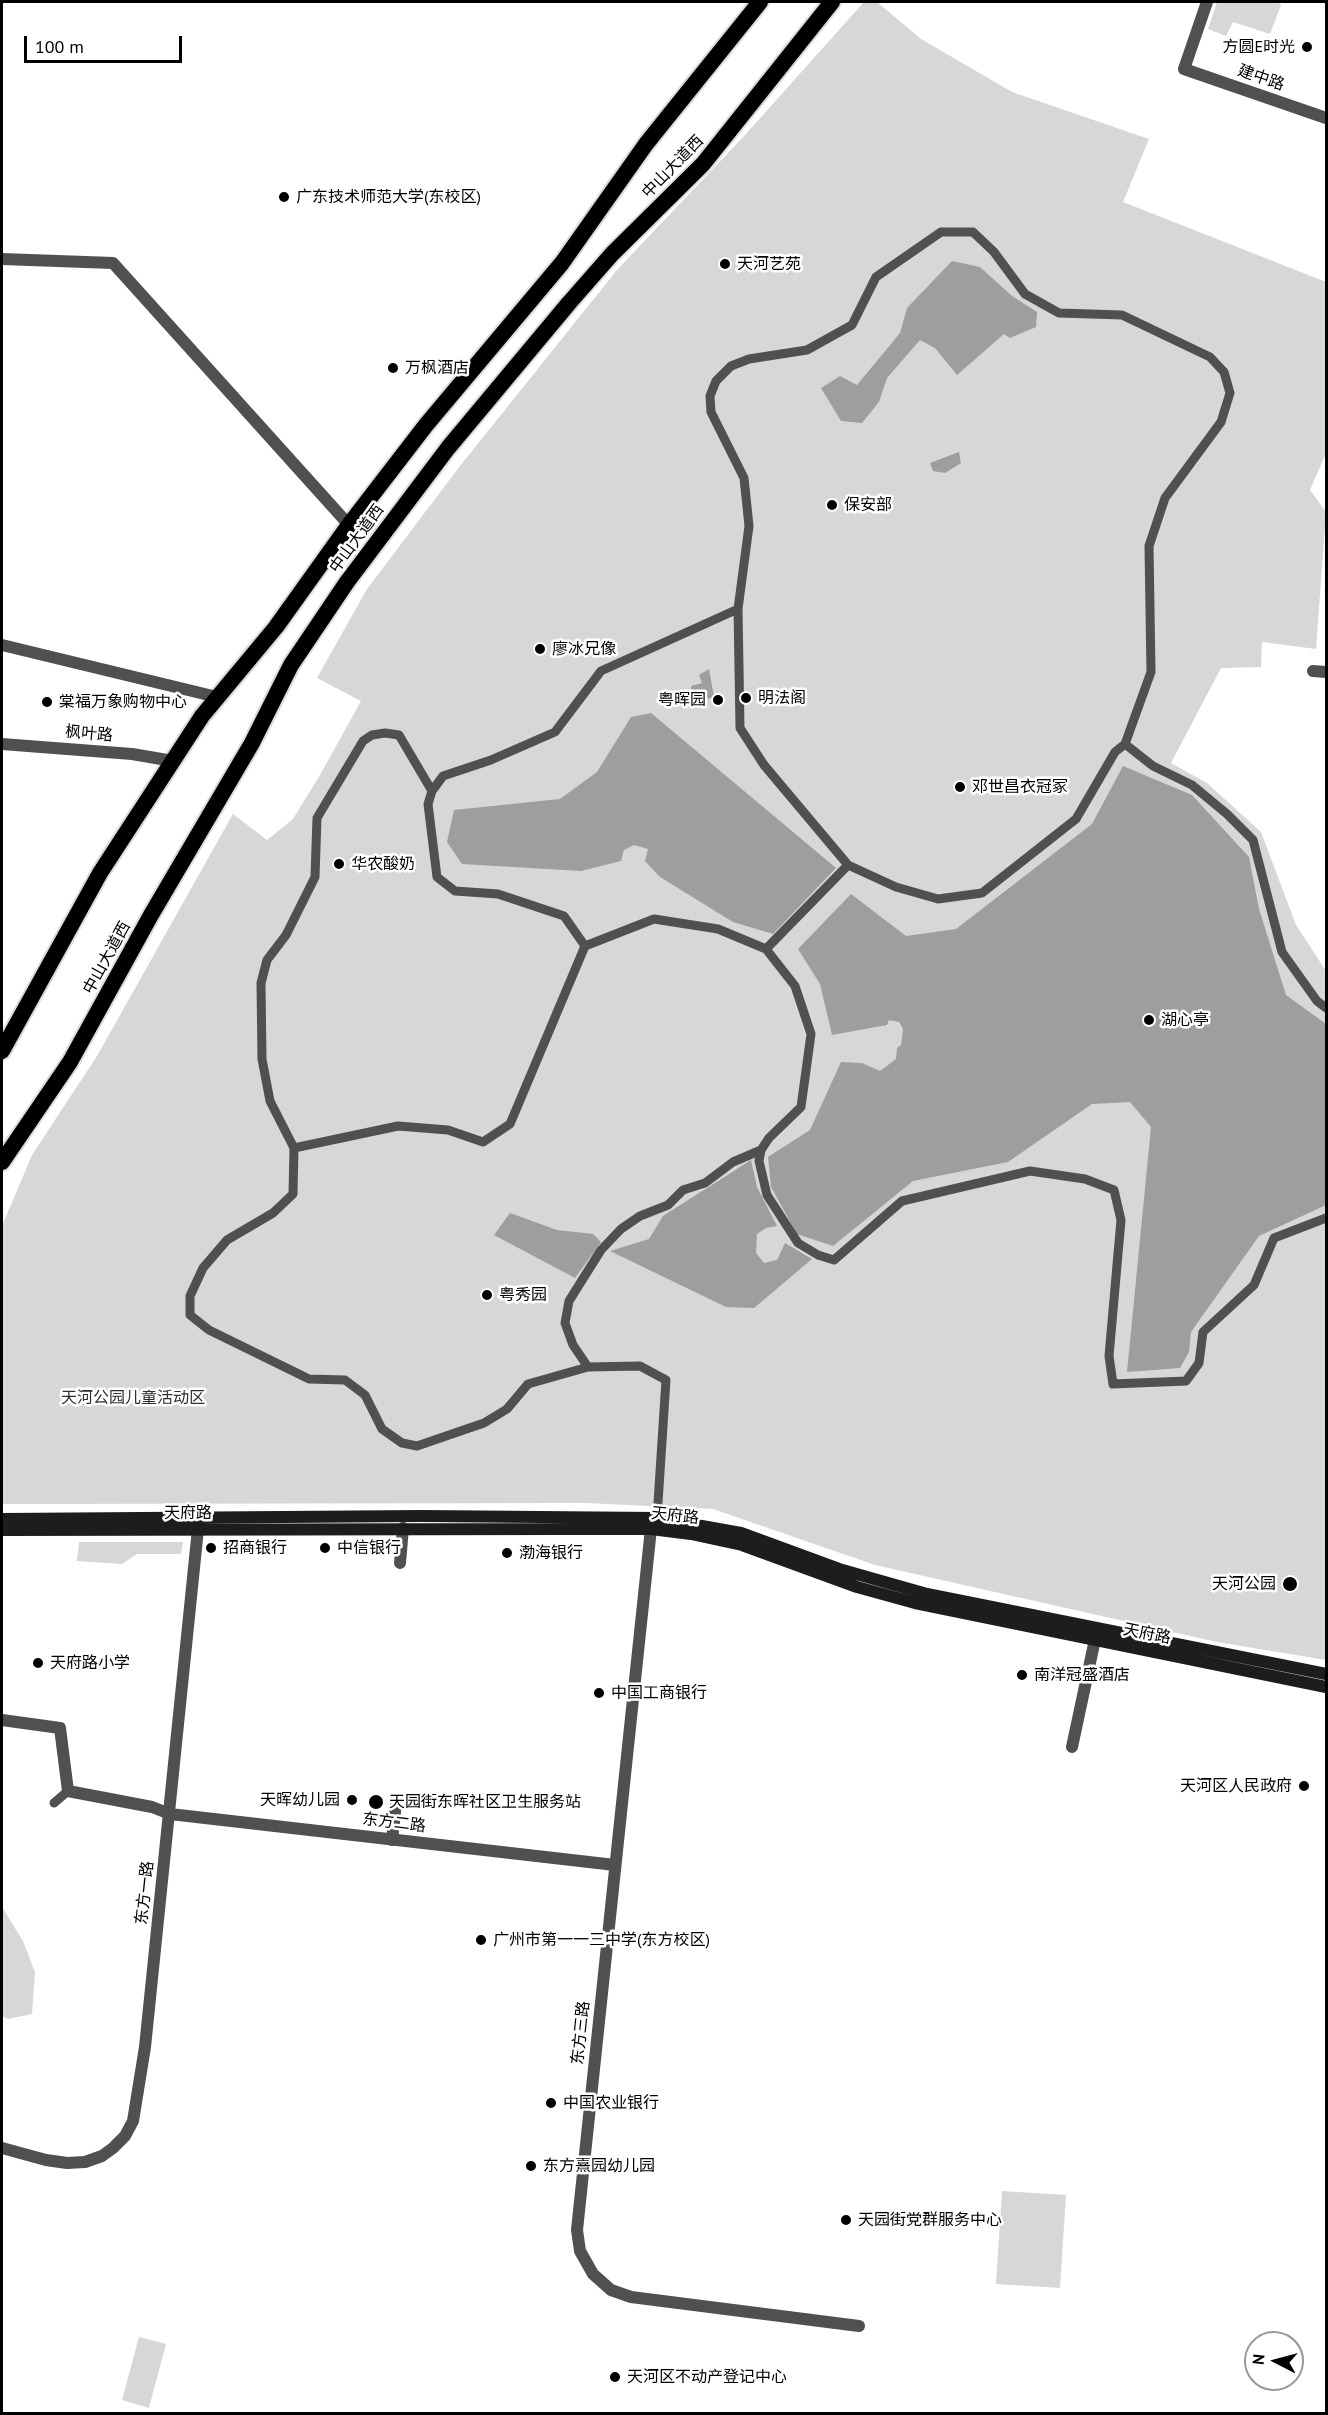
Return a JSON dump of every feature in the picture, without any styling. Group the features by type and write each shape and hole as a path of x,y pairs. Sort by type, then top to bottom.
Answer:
{"highway":[{"name":"中山大道西","path":"2,1051 100,873 217,697 276,627 349,525 426,425 562,263 646,144 760,2"},
{"name":"中山大道西","path":"2,1162 70,1062 156,906 252,743 291,665 331,604 409,498 525,355 612,254 703,164 832,2"}],"main road":[{"name":"天府路","path":"2,1519 403,1528 654,1522"},
{"name":"天府路","path":"2,1530 198,1524 654,1522 741,1533 903,1588 1326,1687"},
{"name":"天府路","path":"1096,1635 1326,1674"}],"street":[{"name":"建中路","path":"1207,2 1184,69 1326,118"},
{"path":"941,232 973,232 994,252 1024,294 1059,313 1122,315 1210,357 1224,372 1230,393 1221,422 1165,498 1149,546 1151,672 1125,744 1115,752 1076,819 982,893 938,899 896,887 848,865 764,765 740,728 738,609 749,526 744,478 711,412 710,396 716,381 731,366 749,359 807,350 852,325 876,277 941,232"},
{"path":"2,259 113,263 349,525"},
{"path":"585,946 564,916 498,894 455,891 437,877 428,804 432,791 444,776 491,760 555,732 601,671 738,609"},
{"path":"2,645 217,697"},
{"path":"1313,671 1326,672"},
{"path":"432,791 399,735 385,733 372,735 363,741 317,818 315,877 286,935 267,960 260,1004 262,1059 270,1101 294,1148 293,1194 273,1213 228,1240 204,1268 190,1296 190,1315 209,1329 309,1379 345,1380 365,1395 382,1430 402,1443 417,1446 484,1424 507,1409 528,1384 588,1367 640,1366 666,1380 654,1522"},
{"name":"枫叶路","path":"2,744 132,754 173,761"},
{"path":"1125,744 1153,766 1192,785 1227,814 1253,840 1282,952 1317,1001 1326,1008"},
{"path":"766,949 848,865"},
{"path":"294,1148 398,1126 448,1130 483,1143 510,1124 585,946 654,920 718,929 766,949 795,986 812,1034 801,1107 769,1138 761,1150 759,1161 767,1195 798,1243 818,1255 834,1260 902,1201 1030,1171 1085,1179 1114,1190 1121,1220 1108,1356 1113,1384 1186,1381 1199,1363 1203,1332 1254,1285 1274,1238 1326,1218"},
{"path":"588,1367 573,1345 565,1323 569,1301 601,1250 621,1229 640,1216 668,1205 683,1190 705,1183 733,1162 761,1150"},
{"name":"东方三路","path":"654,1522 577,2230 580,2251 593,2274 611,2290 631,2297 859,2326"},
{"name":"东方一路","path":"2,2148 46,2160 67,2163 86,2162 102,2156 113,2148 125,2136 133,2121 145,2046 198,1524"},
{"path":"400,1563 403,1528"},
{"path":"1072,1747 1096,1635"},
{"path":"2,1720 60,1728 68,1791 54,1803"},
{"name":"东方二路","path":"68,1791 153,1807 170,1814 615,1865"},
{"path":"392,1840 396,1803"}],"green space":[{"name":"天河公园","path":"864,2 877,2 921,39 1012,92 1149,139 1123,202 1326,282 1326,453 1310,490 1326,512 1316,649 1262,642 1261,667 1221,668 1171,763 1207,783 1261,832 1296,925 1326,971 1326,1660 1217,1642 875,1565 713,1509 586,1503 2,1504 2,1226 32,1155 97,1056 233,814 267,840 293,819 320,775 361,701 317,678 367,589 460,466 617,270 745,135"},
{"path":"1217,2 1279,2 1281,5 1270,34 1233,22 1226,36 1208,29"},
{"path":"79,1542 183,1542 181,1554 137,1554 122,1564 77,1561"},
{"path":"2,1907 23,1941 35,1972 32,2014 8,2019 2,2016"},
{"path":"1002,2191 1066,2195 1060,2288 996,2284"},
{"path":"139,2337 166,2344 149,2408 122,2400"}],"shaded area":[{"path":"952,261 980,267 1012,296 1037,312 1036,327 1010,338 1004,334 957,375 935,348 920,340 887,378 879,402 862,423 841,421 821,388 840,376 857,385 900,333 907,308"},
{"path":"959,452 961,463 945,473 933,471 930,463"},
{"path":"709,669 714,697 708,699 703,696 696,708 686,701 692,697 691,686 702,683 699,675"},
{"path":"651,713 836,868 773,934 733,922 660,877 645,861 648,849 634,845 624,850 621,861 581,871 462,864 447,842 454,810 560,799 597,772 631,717"},
{"path":"1123,766 1192,795 1249,857 1259,909 1286,995 1326,1024 1326,1205 1259,1236 1191,1332 1189,1352 1180,1368 1127,1372 1151,1127 1130,1102 1092,1104 1008,1162 913,1181 833,1246 797,1234 771,1187 768,1157 810,1130 841,1062 862,1063 880,1071 896,1059 897,1048 901,1045 903,1029 899,1022 889,1020 887,1025 832,1035 820,984 798,949 851,894 906,936 956,929 1092,824"},
{"path":"751,1160 757,1187 777,1226 766,1228 757,1234 756,1253 764,1263 777,1260 785,1243 812,1259 754,1308 726,1307 610,1251 649,1239 663,1216"},
{"path":"510,1213 557,1230 593,1234 601,1242 575,1278 494,1235"}],"place":[{"name":"方圆E时光","path":"1307,47"},
{"name":"广东技术师范大学(东校区)","path":"284,197"},
{"name":"天河艺苑","path":"725,264"},
{"name":"万枫酒店","path":"393,368"},
{"name":"保安部","path":"832,505"},
{"name":"廖冰兄像","path":"540,649"},
{"name":"明法阁","path":"746,698"},
{"name":"粤晖园","path":"718,700"},
{"name":"棠福万象购物中心","path":"47,702"},
{"name":"邓世昌衣冠冢","path":"960,787"},
{"name":"华农酸奶","path":"339,864"},
{"name":"湖心亭","path":"1149,1020"},
{"name":"粤秀园","path":"487,1295"},
{"name":"招商银行","path":"211,1548"},
{"name":"中信银行","path":"325,1548"},
{"name":"渤海银行","path":"507,1553"},
{"name":"天河公园","path":"1290,1584"},
{"name":"天府路小学","path":"38,1663"},
{"name":"南洋冠盛酒店","path":"1022,1675"},
{"name":"中国工商银行","path":"599,1693"},
{"name":"天河区人民政府","path":"1304,1786"},
{"name":"天晖幼儿园","path":"352,1800"},
{"name":"天园街东晖社区卫生服务站","path":"376,1802"},
{"name":"广州市第一一三中学(东方校区)","path":"481,1940"},
{"name":"中国农业银行","path":"551,2103"},
{"name":"东方熹园幼儿园","path":"531,2166"},
{"name":"天园街党群服务中心","path":"846,2220"},
{"name":"天河区不动产登记中心","path":"615,2377"}],"park label":[{"name":"天河公园儿童活动区","path":"133,1398"}]}
